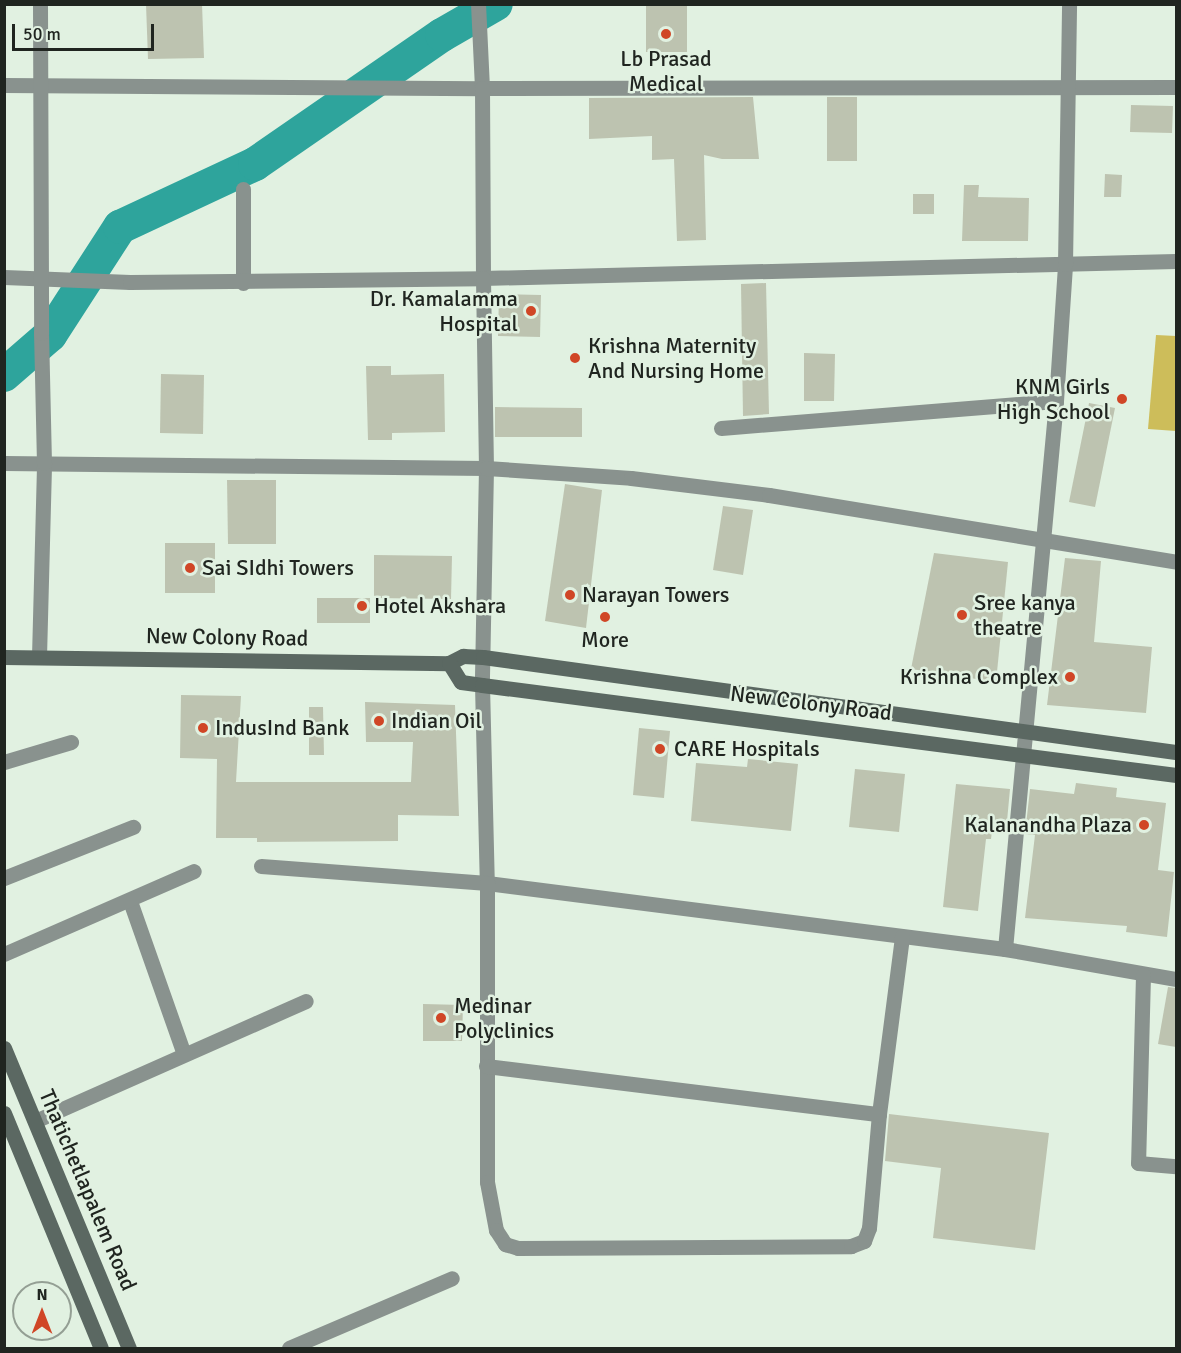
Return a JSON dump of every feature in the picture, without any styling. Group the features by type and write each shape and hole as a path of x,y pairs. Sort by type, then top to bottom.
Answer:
{"main road":[{"name":"New Colony Road","path":"4,657 449,663 463,656 483,657 1176,752"},
{"name":"New Colony Road","path":"449,663 461,682 1021,753 1176,775"},
{"name":"Thatichetlapalem Road","path":"4,1048 129,1348"},
{"path":"4,1113 101,1348"}],"street":[{"path":"39,657 44,462 41,333 43,84 40,4"},
{"path":"478,4 482,88 486,468 482,685 487,883 487,1182 492,1213 505,1245 518,1248 851,1246 864,1241 869,1228 879,1114 902,936"},
{"path":"1005,949 1023,730 1056,401 1065,264 1069,4"},
{"path":"4,85 354,85 482,88 1068,85 1176,87"},
{"path":"243,189 243,282"},
{"path":"4,277 99,282 243,282 1176,261"},
{"path":"721,428 1056,401"},
{"path":"4,463 486,468 697,485 1044,538 1176,562"},
{"path":"4,762 71,742"},
{"path":"4,878 133,827"},
{"path":"261,866 487,883 1005,949 1176,979"},
{"path":"4,954 130,901 194,871"},
{"path":"130,901 183,1054"},
{"path":"1143,975 1138,1163 1176,1166"},
{"path":"35,1121 306,1001"},
{"path":"486,1066 879,1114"},
{"path":"289,1348 452,1278"}],"shaded area":[{"path":"1156,335 1176,336 1176,431 1148,429"}],"building":[{"path":"146,4 202,4 204,58 148,59"},
{"path":"646,4 687,4 687,52 646,52"},
{"path":"753,97 759,159 722,159 704,155 706,240 677,241 674,159 652,160 652,136 589,139 589,98"},
{"path":"827,97 857,97 857,161 827,161"},
{"path":"1131,105 1173,106 1172,133 1130,132"},
{"path":"1105,174 1122,175 1121,197 1104,197"},
{"path":"964,185 979,185 978,197 1029,198 1028,241 962,241"},
{"path":"913,194 934,194 934,214 913,214"},
{"path":"766,283 769,414 743,416 741,284"},
{"path":"499,294 541,295 540,337 498,336"},
{"path":"804,353 835,354 834,401 804,401"},
{"path":"366,366 391,366 391,375 444,374 445,432 392,433 392,440 368,440"},
{"path":"161,374 204,375 203,434 160,433"},
{"path":"1089,403 1115,408 1095,507 1069,502"},
{"path":"495,407 582,408 582,437 495,437"},
{"path":"227,480 276,480 276,544 228,544"},
{"path":"565,484 602,490 586,628 545,621"},
{"path":"723,506 753,510 743,575 713,570"},
{"name":"Sai SIdhi Towers","path":"165,543 215,543 215,593 165,593"},
{"name":"Sree kanya theatre","path":"934,553 1008,562 996,682 911,669"},
{"path":"374,555 452,556 451,599 374,598"},
{"path":"1065,558 1101,561 1094,642 1152,647 1146,713 1047,705"},
{"path":"317,598 370,598 370,623 317,623"},
{"path":"181,695 241,696 236,782 411,782 413,742 366,742 365,702 455,705 459,816 398,815 398,841 257,842 257,838 216,838 217,759 180,758"},
{"path":"309,707 323,707 324,755 309,755"},
{"path":"639,728 670,731 664,798 633,795"},
{"path":"748,759 798,764 791,831 691,821 696,763 747,767"},
{"path":"855,769 905,774 899,832 849,827"},
{"path":"1076,783 1117,788 1116,797 1166,803 1158,870 1174,872 1167,937 1126,932 1127,926 1025,918 1035,835 1025,834 1030,789 1074,794"},
{"path":"956,784 1010,789 1006,832 992,831 991,839 986,839 978,911 943,907"},
{"path":"1168,987 1176,988 1176,1047 1158,1044"},
{"path":"423,1004 463,1005 462,1041 423,1041"},
{"path":"889,1114 1049,1133 1035,1250 933,1238 941,1168 885,1161"}],"waterway":[{"path":"4,375 50,335 120,227 255,164 442,35 496,4"}],"place":[{"name":"Lb Prasad Medical","path":"666,34"},
{"name":"Dr. Kamalamma Hospital","path":"531,311"},
{"name":"Krishna Maternity And Nursing Home","path":"575,358"},
{"name":"KNM Girls High School","path":"1122,399"},
{"name":"Sai SIdhi Towers","path":"190,568"},
{"name":"Narayan Towers","path":"570,595"},
{"name":"Hotel Akshara","path":"362,606"},
{"name":"Sree kanya theatre","path":"962,615"},
{"name":"More","path":"605,617"},
{"name":"Krishna Complex","path":"1070,677"},
{"name":"Indian Oil","path":"379,721"},
{"name":"IndusInd Bank","path":"203,728"},
{"name":"CARE Hospitals","path":"660,749"},
{"name":"Kalanandha Plaza","path":"1144,825"},
{"name":"Medinar Polyclinics","path":"441,1018"}]}
